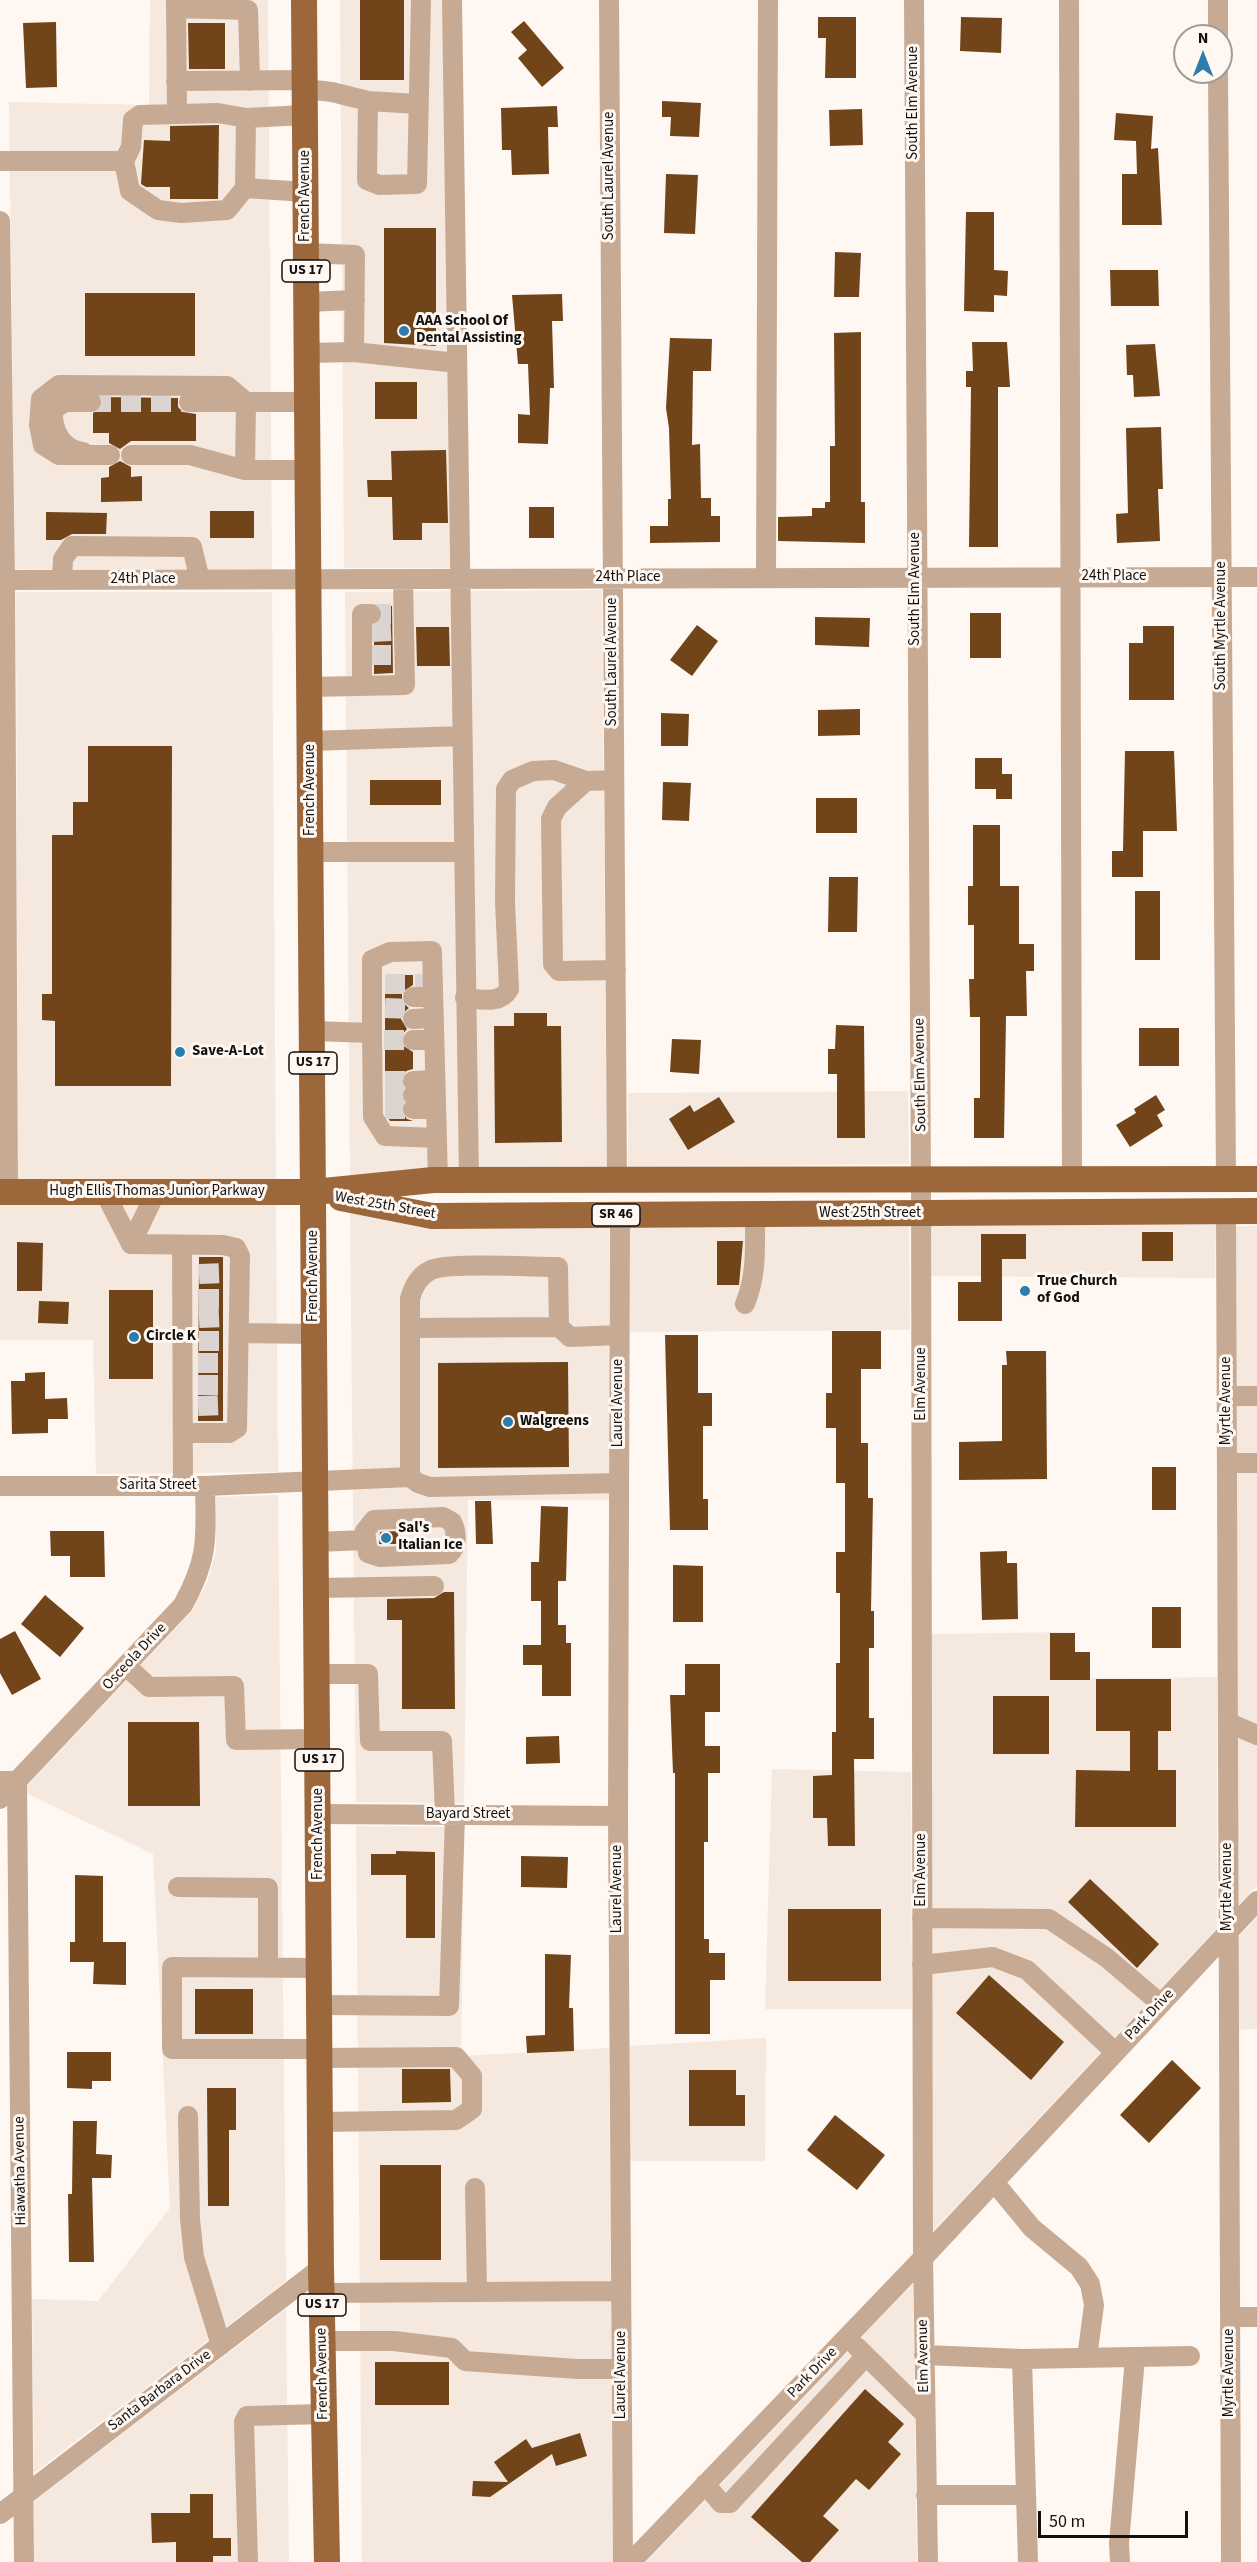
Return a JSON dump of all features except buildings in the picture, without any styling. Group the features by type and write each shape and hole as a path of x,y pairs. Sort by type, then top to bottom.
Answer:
{"main road":[{"name":"French Avenue","path":"304,0 321,2268 326,2558"},
{"name":"West 25th Street","path":"314,1192 438,1180 1257,1179"},
{"name":"Hugh Ellis Thomas Junior Parkway","path":"4,1192 314,1192"},
{"name":"West 25th Street","path":"314,1192 432,1216 1257,1211"},
{"path":"1226,1212 1257,1197"}],"street":[{"path":"368,101 367,180 379,185 417,184 421,0"},
{"path":"452,0 469,1180"},
{"name":"South Laurel Avenue","path":"609,0 617,1179"},
{"path":"766,578 768,0"},
{"name":"South Elm Avenue","path":"914,0 921,1178"},
{"path":"1069,0 1072,1178"},
{"path":"1218,0 1218,24"},
{"path":"177,114 184,81 176,4 248,10 250,81"},
{"path":"184,81 250,81 305,85 368,101 418,104"},
{"path":"184,81 218,112"},
{"name":"South Myrtle Avenue","path":"1218,84 1226,1179"},
{"path":"246,118 245,188 227,210 181,213 158,210 130,191 124,161 131,147 133,120 140,115 218,112 246,118 305,115"},
{"path":"0,161 124,161"},
{"path":"245,188 306,192"},
{"path":"0,222 4,1192"},
{"path":"306,253 355,255 354,352"},
{"path":"307,302 354,300"},
{"path":"307,353 354,352 457,363"},
{"path":"91,402 59,404 53,410 55,432 62,442 77,452 110,455 59,455 43,445 39,425 41,399 59,385 227,386 246,402"},
{"path":"189,402 307,402"},
{"path":"245,470 246,402"},
{"path":"131,455 190,455 245,470 308,470"},
{"path":"62,580 63,559 72,546 192,547 200,580"},
{"path":"119,547 120,580"},
{"name":"24th Place","path":"3,580 1257,577"},
{"path":"310,687 405,685 399,654 403,580"},
{"path":"362,686 367,655 368,626"},
{"path":"311,741 462,736"},
{"path":"465,998 498,999 505,996 509,989 505,902 506,789 512,780 533,771 554,771 586,781 614,780"},
{"path":"586,781 557,807 550,819 554,964 559,971 616,970"},
{"path":"312,852 463,852"},
{"path":"437,1138 385,1136 373,1117 379,1095 378,1014 372,960 390,952 432,951 423,1019 435,1095 437,1138 438,1180"},
{"path":"313,1031 378,1014"},
{"path":"435,1095 413,1095 435,1095"},
{"name":"Elm Avenue","path":"921,1178 923,2258 928,2562"},
{"path":"131,1244 156,1192"},
{"path":"105,1193 131,1244"},
{"name":"Myrtle Avenue","path":"1226,1212 1231,2562"},
{"name":"Laurel Avenue","path":"620,1215 618,1816 623,2562"},
{"path":"745,1304 753,1286 755,1269 755,1215"},
{"path":"131,1244 223,1245 236,1248 240,1256 231,1273 233,1321 231,1405 237,1428 229,1433 183,1433"},
{"path":"182,1245 190,1274 191,1308 191,1406 183,1433 183,1486"},
{"path":"559,1327 558,1267 441,1268 425,1274 413,1287 410,1299 410,1477 418,1483 430,1486 619,1483"},
{"path":"233,1321 315,1334"},
{"path":"410,1329 559,1327 570,1337 619,1335"},
{"path":"1227,1396 1257,1396"},
{"path":"1227,1464 1257,1464"},
{"name":"Sarita Street","path":"0,1486 205,1486 316,1483 410,1477"},
{"name":"Osceola Drive","path":"0,1799 9,1781 126,1666 183,1605 198,1577 206,1548 205,1486"},
{"path":"316,1542 364,1540"},
{"path":"317,1588 434,1586"},
{"path":"126,1666 149,1687 234,1686 236,1740 318,1740"},
{"path":"318,1674 368,1674 369,1741 442,1741 450,1815 449,2006 320,2005"},
{"path":"1229,1723 1257,1735"},
{"name":"Hiawatha Avenue","path":"9,1781 24,2562"},
{"name":"Bayard Street","path":"319,1814 618,1816"},
{"path":"178,1887 268,1888 268,1968"},
{"name":"Park Drive","path":"631,2562 923,2258 1257,1901"},
{"path":"922,1918 1049,1919 1107,1958 1161,2004"},
{"path":"922,1965 993,1957 1027,1970 1115,2052"},
{"path":"320,1968 172,1967 172,2049 265,2049 456,2057 472,2076 472,2109 456,2120 321,2122"},
{"path":"188,2116 190,2219 194,2257 221,2345"},
{"path":"994,2182 1032,2228 1079,2267 1089,2284 1094,2305 1087,2358"},
{"path":"475,2188 477,2292"},
{"name":"Santa Barbara Drive","path":"0,2514 321,2268"},
{"path":"322,2294 621,2291"},
{"path":"1230,2317 1257,2317"},
{"path":"846,2337 925,2414"},
{"path":"322,2341 394,2341 452,2348 465,2361 577,2369 621,2369"},
{"path":"924,2355 1022,2359 1191,2356"},
{"path":"705,2484 721,2503 730,2503 866,2356"},
{"path":"1120,2562 1119,2543 1136,2358"},
{"path":"1022,2359 1028,2562"},
{"path":"788,2398 810,2417"},
{"path":"248,2562 244,2422 247,2416 324,2414"},
{"path":"926,2495 1026,2495"}],"shaded area":[{"path":"150,0 268,0 272,569 15,569 9,102 149,105"},
{"path":"340,0 455,0 463,568 344,568"},
{"path":"602,590 607,1167 350,1177 345,592"},
{"path":"16,592 272,592 276,1180 18,1180"},
{"path":"908,1091 909,1164 628,1167 628,1093"},
{"path":"0,1204 276,1204 278,1472 96,1474 93,1340 0,1340"},
{"path":"350,1212 609,1227 609,1500 468,1500 464,1803 356,1802"},
{"path":"931,1223 1216,1225 1215,1278 930,1276"},
{"path":"909,1224 910,1330 630,1332 629,1227"},
{"path":"1235,1226 1257,1226 1257,1885 1238,1906"},
{"path":"278,1495 286,2281 34,2473 32,2299 98,2301 170,2208 153,1854 28,1794 27,1786 192,1611 207,1583 216,1551 216,1497"},
{"path":"1071,1632 1073,1679 1217,1677 1217,1928 933,2231 932,1634"},
{"path":"772,1769 911,1772 912,2009 765,2009"},
{"path":"356,1826 464,1827 461,2056 609,2048 613,2562 362,2562"},
{"path":"1257,1917 1257,2029 1238,2030 1238,1938"},
{"path":"766,2038 765,2161 630,2161 630,2046"},
{"path":"913,2284 917,2562 646,2562"},
{"path":"286,2309 289,2562 34,2562 34,2501"}],"tunnel":[{"path":"91,402 189,402"},
{"path":"371,614 394,614"},
{"path":"371,632 394,631"},
{"path":"371,655 394,655"},
{"path":"385,984 432,984"},
{"path":"385,1008 413,1009"},
{"path":"384,1040 413,1040"},
{"path":"385,1081 413,1081"},
{"path":"385,1095 413,1095"},
{"path":"385,1109 413,1109"},
{"path":"199,1274 223,1273"},
{"path":"199,1299 223,1299"},
{"path":"199,1318 223,1317"},
{"path":"199,1341 223,1341"},
{"path":"198,1363 223,1363"},
{"path":"198,1385 223,1385"},
{"path":"198,1406 223,1405"}],"place":[{"name":"AAA School Of Dental Assisting","path":"404,331"},
{"name":"Save-A-Lot","path":"180,1052"},
{"name":"True Church of God","path":"1025,1291"},
{"name":"Circle K","path":"134,1337"},
{"name":"Walgreens","path":"508,1422"},
{"name":"Sal's Italian Ice","path":"386,1538"}]}
